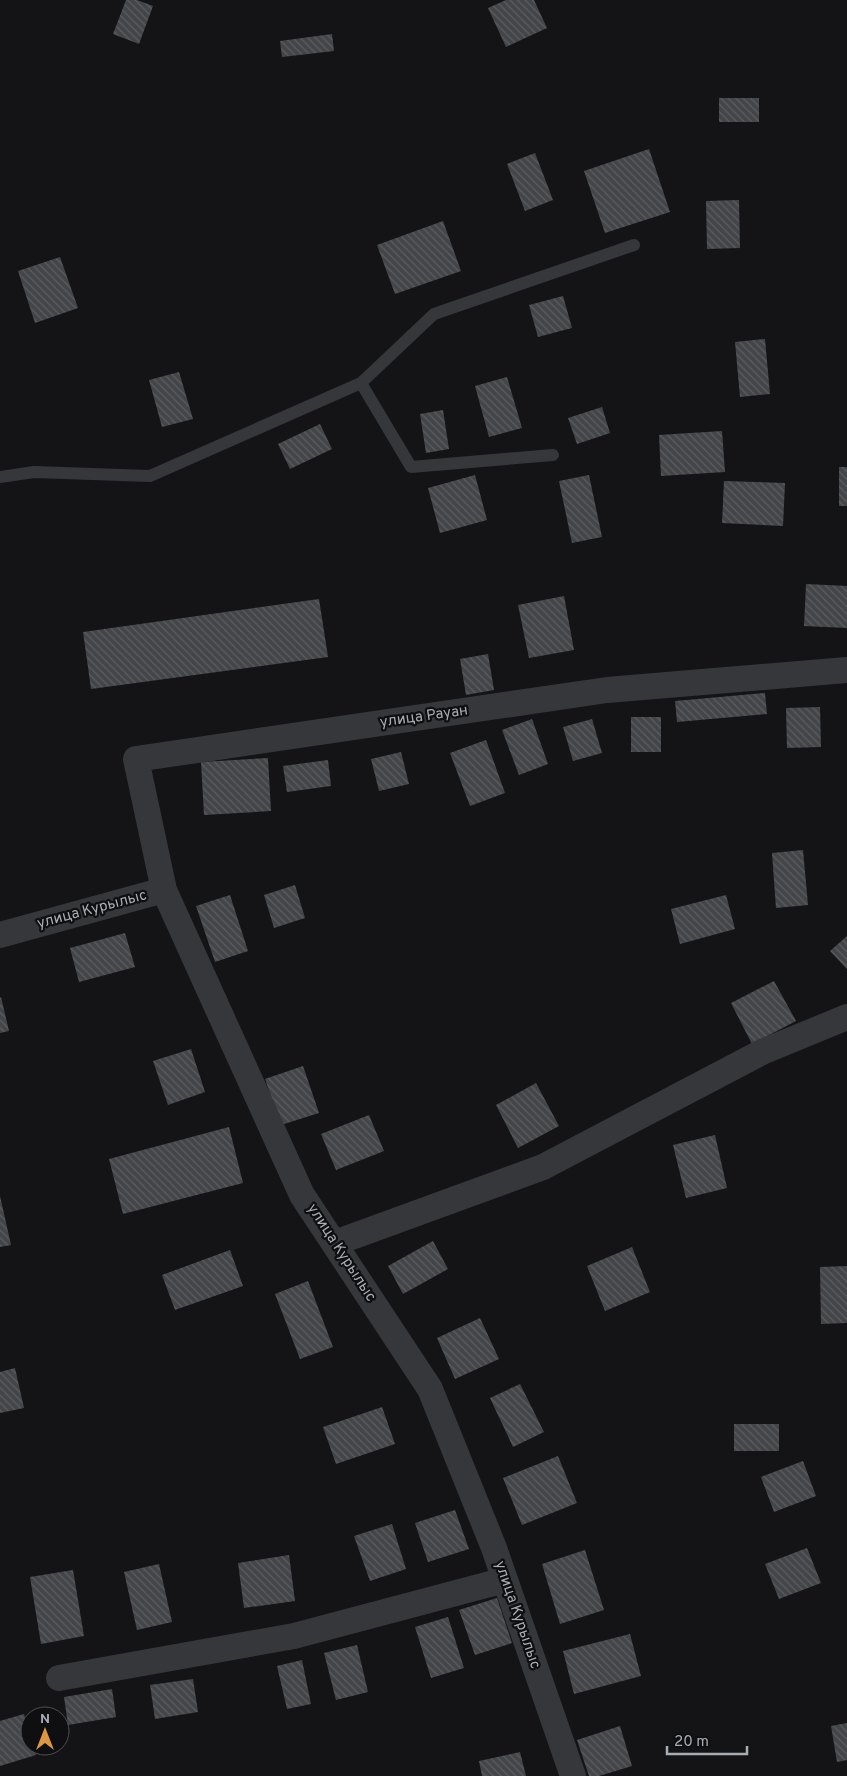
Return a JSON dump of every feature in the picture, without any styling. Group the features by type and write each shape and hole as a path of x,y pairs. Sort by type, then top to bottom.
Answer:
{"street":[{"name":"улица Рауан","path":"164,890 136,759 607,690 847,670"},
{"name":"улица Курылыс","path":"0,935 164,890 302,1195 430,1389 494,1548 573,1776"},
{"path":"335,1243 543,1167 762,1052 847,1017"},
{"path":"59,1678 294,1636 505,1580"}],"lane":[{"path":"0,478 34,472 150,476 361,383 434,314 634,246"},
{"path":"361,383 411,467 553,455"}],"building":[{"path":"126,0 137,0 153,6 139,44 113,34"},
{"path":"506,0 534,0 547,28 506,47 488,8"},
{"path":"332,34 334,51 282,57 280,41"},
{"path":"719,98 759,98 759,122 719,122"},
{"path":"649,149 670,212 605,233 584,171"},
{"path":"535,153 553,200 525,211 507,164"},
{"path":"739,200 740,248 707,249 706,201"},
{"path":"443,221 461,271 395,294 377,245"},
{"path":"60,257 78,308 35,323 18,271"},
{"path":"563,296 572,328 538,337 529,305"},
{"path":"765,339 770,394 740,397 735,342"},
{"path":"179,372 193,419 162,427 149,380"},
{"path":"507,377 522,428 489,437 475,386"},
{"path":"602,407 610,433 577,444 568,418"},
{"path":"443,410 449,449 426,453 420,414"},
{"path":"320,424 332,449 290,469 278,444"},
{"path":"722,431 725,472 661,476 659,435"},
{"path":"839,467 847,467 847,506 839,506"},
{"path":"475,475 487,520 440,533 428,488"},
{"path":"589,475 602,537 572,543 559,481"},
{"path":"724,481 785,483 783,526 722,523"},
{"path":"806,584 847,586 847,628 804,626"},
{"path":"564,596 574,650 529,658 518,605"},
{"path":"319,599 328,657 91,689 83,632"},
{"path":"488,654 494,690 466,695 460,659"},
{"path":"765,693 767,714 677,722 675,701"},
{"path":"820,707 821,747 787,748 786,708"},
{"path":"631,717 661,717 661,752 631,752"},
{"path":"532,719 548,764 519,775 502,730"},
{"path":"592,719 602,753 573,761 563,727"},
{"path":"486,740 505,793 470,806 450,753"},
{"path":"401,752 409,784 379,791 371,759"},
{"path":"268,758 271,811 204,815 201,762"},
{"path":"328,760 331,786 287,792 283,766"},
{"path":"803,850 808,905 776,908 772,853"},
{"path":"295,885 305,918 274,928 264,895"},
{"path":"230,895 248,951 215,962 196,906"},
{"path":"726,895 735,929 680,944 671,909"},
{"path":"125,933 135,967 79,982 70,948"},
{"path":"847,936 847,969 830,951"},
{"path":"774,981 796,1021 752,1044 731,1003"},
{"path":"0,998 9,1031 0,1033"},
{"path":"191,1049 205,1092 168,1105 153,1061"},
{"path":"303,1066 319,1113 281,1125 265,1079"},
{"path":"536,1083 559,1126 518,1148 496,1105"},
{"path":"369,1115 384,1151 336,1170 321,1134"},
{"path":"229,1127 243,1183 123,1214 109,1159"},
{"path":"715,1135 727,1188 686,1198 673,1145"},
{"path":"0,1196 11,1245 0,1247"},
{"path":"433,1241 448,1269 403,1294 388,1266"},
{"path":"632,1247 650,1292 605,1311 587,1266"},
{"path":"230,1250 243,1286 175,1310 162,1275"},
{"path":"847,1266 847,1323 821,1324 820,1267"},
{"path":"308,1281 333,1347 300,1359 275,1294"},
{"path":"480,1318 499,1359 455,1379 437,1338"},
{"path":"15,1368 24,1408 0,1413 0,1372"},
{"path":"520,1384 544,1432 513,1447 490,1398"},
{"path":"382,1407 395,1444 336,1464 323,1427"},
{"path":"734,1424 779,1424 779,1451 734,1451"},
{"path":"558,1456 577,1503 522,1525 503,1478"},
{"path":"803,1461 816,1496 774,1512 761,1477"},
{"path":"455,1510 469,1549 428,1562 415,1523"},
{"path":"392,1524 406,1569 370,1581 354,1536"},
{"path":"807,1548 821,1583 779,1599 765,1564"},
{"path":"585,1550 604,1610 560,1624 542,1564"},
{"path":"289,1555 295,1601 244,1608 238,1563"},
{"path":"159,1564 172,1622 137,1630 124,1572"},
{"path":"73,1570 84,1636 41,1644 30,1577"},
{"path":"497,1598 512,1643 475,1655 459,1610"},
{"path":"448,1617 464,1668 431,1678 415,1627"},
{"path":"630,1634 641,1676 574,1694 563,1651"},
{"path":"357,1645 368,1692 336,1700 324,1653"},
{"path":"302,1660 311,1704 287,1709 277,1666"},
{"path":"193,1679 198,1712 155,1719 150,1685"},
{"path":"112,1689 116,1717 70,1725 70,1706 65,1706 64,1697"},
{"path":"20,1715 20,1756 33,1756 0,1766 0,1721"},
{"path":"847,1723 847,1760 837,1762 831,1726"},
{"path":"620,1726 632,1766 599,1776 589,1776 577,1740"},
{"path":"520,1752 526,1776 482,1776 479,1761"}]}
